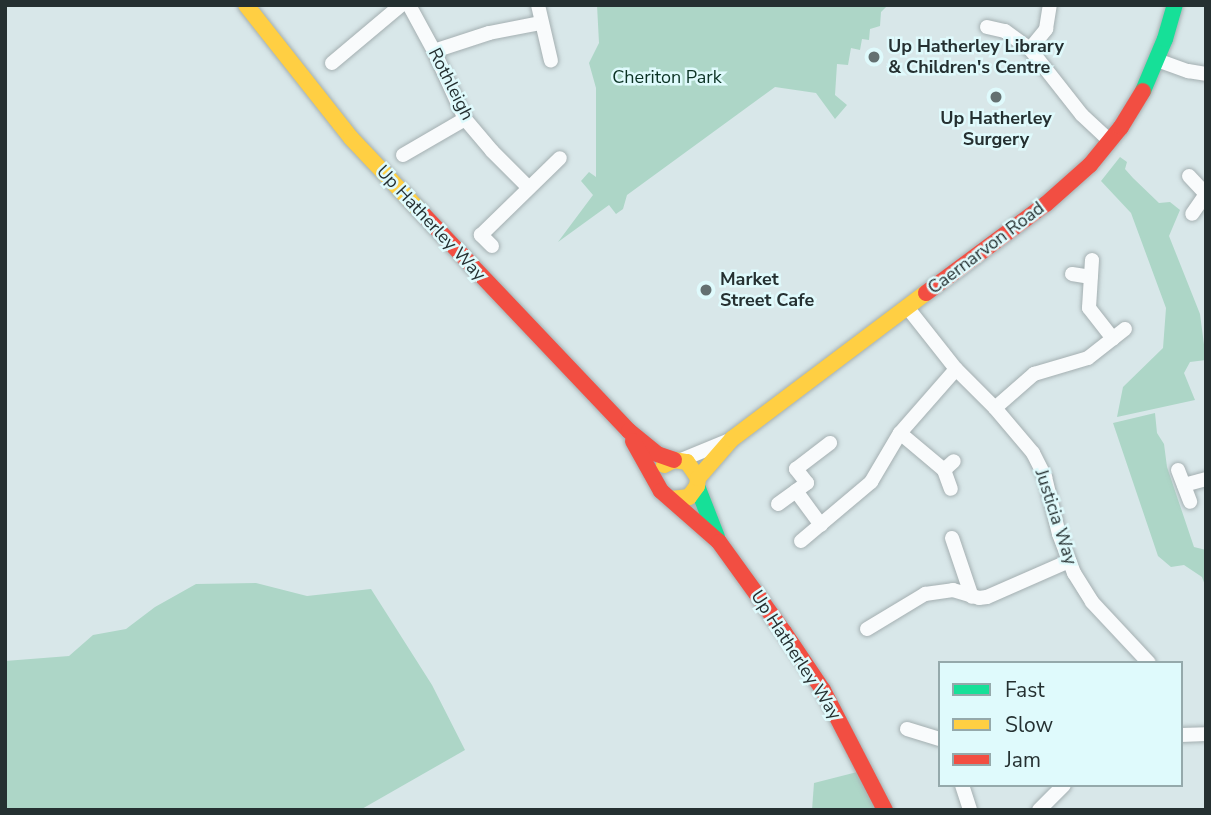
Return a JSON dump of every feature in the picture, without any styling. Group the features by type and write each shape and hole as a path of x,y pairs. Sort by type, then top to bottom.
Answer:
{"street":[{"name":"Up Hatherley Way","path":"246,5 351,138 629,432 657,454 678,460"},
{"path":"332,63 401,5"},
{"name":"Rothleigh","path":"409,5 465,118 492,151 529,188"},
{"path":"538,5 551,61"},
{"path":"1030,49 1046,29 1050,5"},
{"name":"Caernarvon Road","path":"697,482 732,439 1063,190 1111,141 1144,89 1157,60 1175,5"},
{"path":"434,51 489,33 541,23"},
{"path":"987,27 1014,36 1030,49 1082,115 1111,141"},
{"path":"1157,60 1206,74"},
{"path":"403,155 465,118"},
{"path":"492,246 481,235 559,159"},
{"path":"1189,176 1206,194 1192,214"},
{"path":"1091,260 1090,308 1113,339"},
{"path":"1072,274 1091,278"},
{"name":"Justicia Way","path":"907,307 956,369 1028,446 1041,468 1069,561 1093,602 1147,661"},
{"path":"995,408 1034,374 1088,358 1125,329"},
{"path":"801,541 872,482 901,433 956,369"},
{"name":"Up Hatherley Way","path":"629,432 658,485"},
{"path":"901,433 949,466 951,489"},
{"name":"Caernarvon Road","path":"678,460 732,439"},
{"path":"778,504 807,483 796,469 830,443"},
{"path":"678,460 690,464 697,482 686,498 671,499 658,485 662,467 678,460"},
{"path":"1178,470 1190,502"},
{"path":"1184,485 1206,478"},
{"name":"Up Hatherley Way","path":"697,482 719,542"},
{"path":"796,491 821,525"},
{"name":"Up Hatherley Way","path":"671,499 719,542 824,690 885,810"},
{"path":"952,538 972,597"},
{"path":"867,629 888,624 917,598 934,592 953,590 972,597 993,595 1069,561"},
{"path":"908,729 938,738"},
{"path":"1183,735 1206,734"},
{"path":"963,787 970,810"},
{"path":"1039,810 1062,787"}],"green space":[{"name":"Cheriton Park","path":"597,5 888,5 881,12 880,26 870,29 869,40 862,39 860,50 851,48 848,65 837,64 835,95 847,105 835,119 816,93 775,87 627,195 623,209 616,214 609,205 558,242 593,195 581,181 589,172 596,177 596,88 589,63 599,43"},
{"path":"1120,157 1127,162 1125,169 1159,203 1170,202 1180,210 1169,236 1200,314 1206,360 1190,362 1184,373 1195,400 1117,417 1123,387 1163,348 1166,308 1131,213 1101,181"},
{"path":"1155,413 1157,433 1164,444 1167,467 1194,547 1206,550 1206,588 1202,577 1184,565 1171,567 1158,556 1113,423"},
{"path":"256,583 307,596 371,589 432,685 465,750 360,810 5,810 5,661 69,656 93,635 126,629 155,607 196,584"},
{"path":"865,770 885,810 812,810 814,783"}],"traffic: fast":[{"path":"1143,91 1165,39 1175,5"},
{"path":"697,486 717,537"}],"traffic: slow":[{"path":"246,5 351,138 422,213"},
{"path":"698,478 732,439 926,293"},
{"path":"664,465 674,460 687,462 698,478 697,486 689,497 671,499"}],"traffic: jam":[{"path":"926,293 1046,204 1090,165 1121,127 1143,91"},
{"path":"422,213 629,431 657,454 674,460"},
{"path":"633,441 661,491 719,542 784,632 823,690 885,810"}],"place":[{"name":"Up Hatherley Library & Children's Centre","path":"874,57"},
{"name":"Up Hatherley Surgery","path":"996,97"},
{"name":"Market Street Cafe","path":"706,290"}]}
